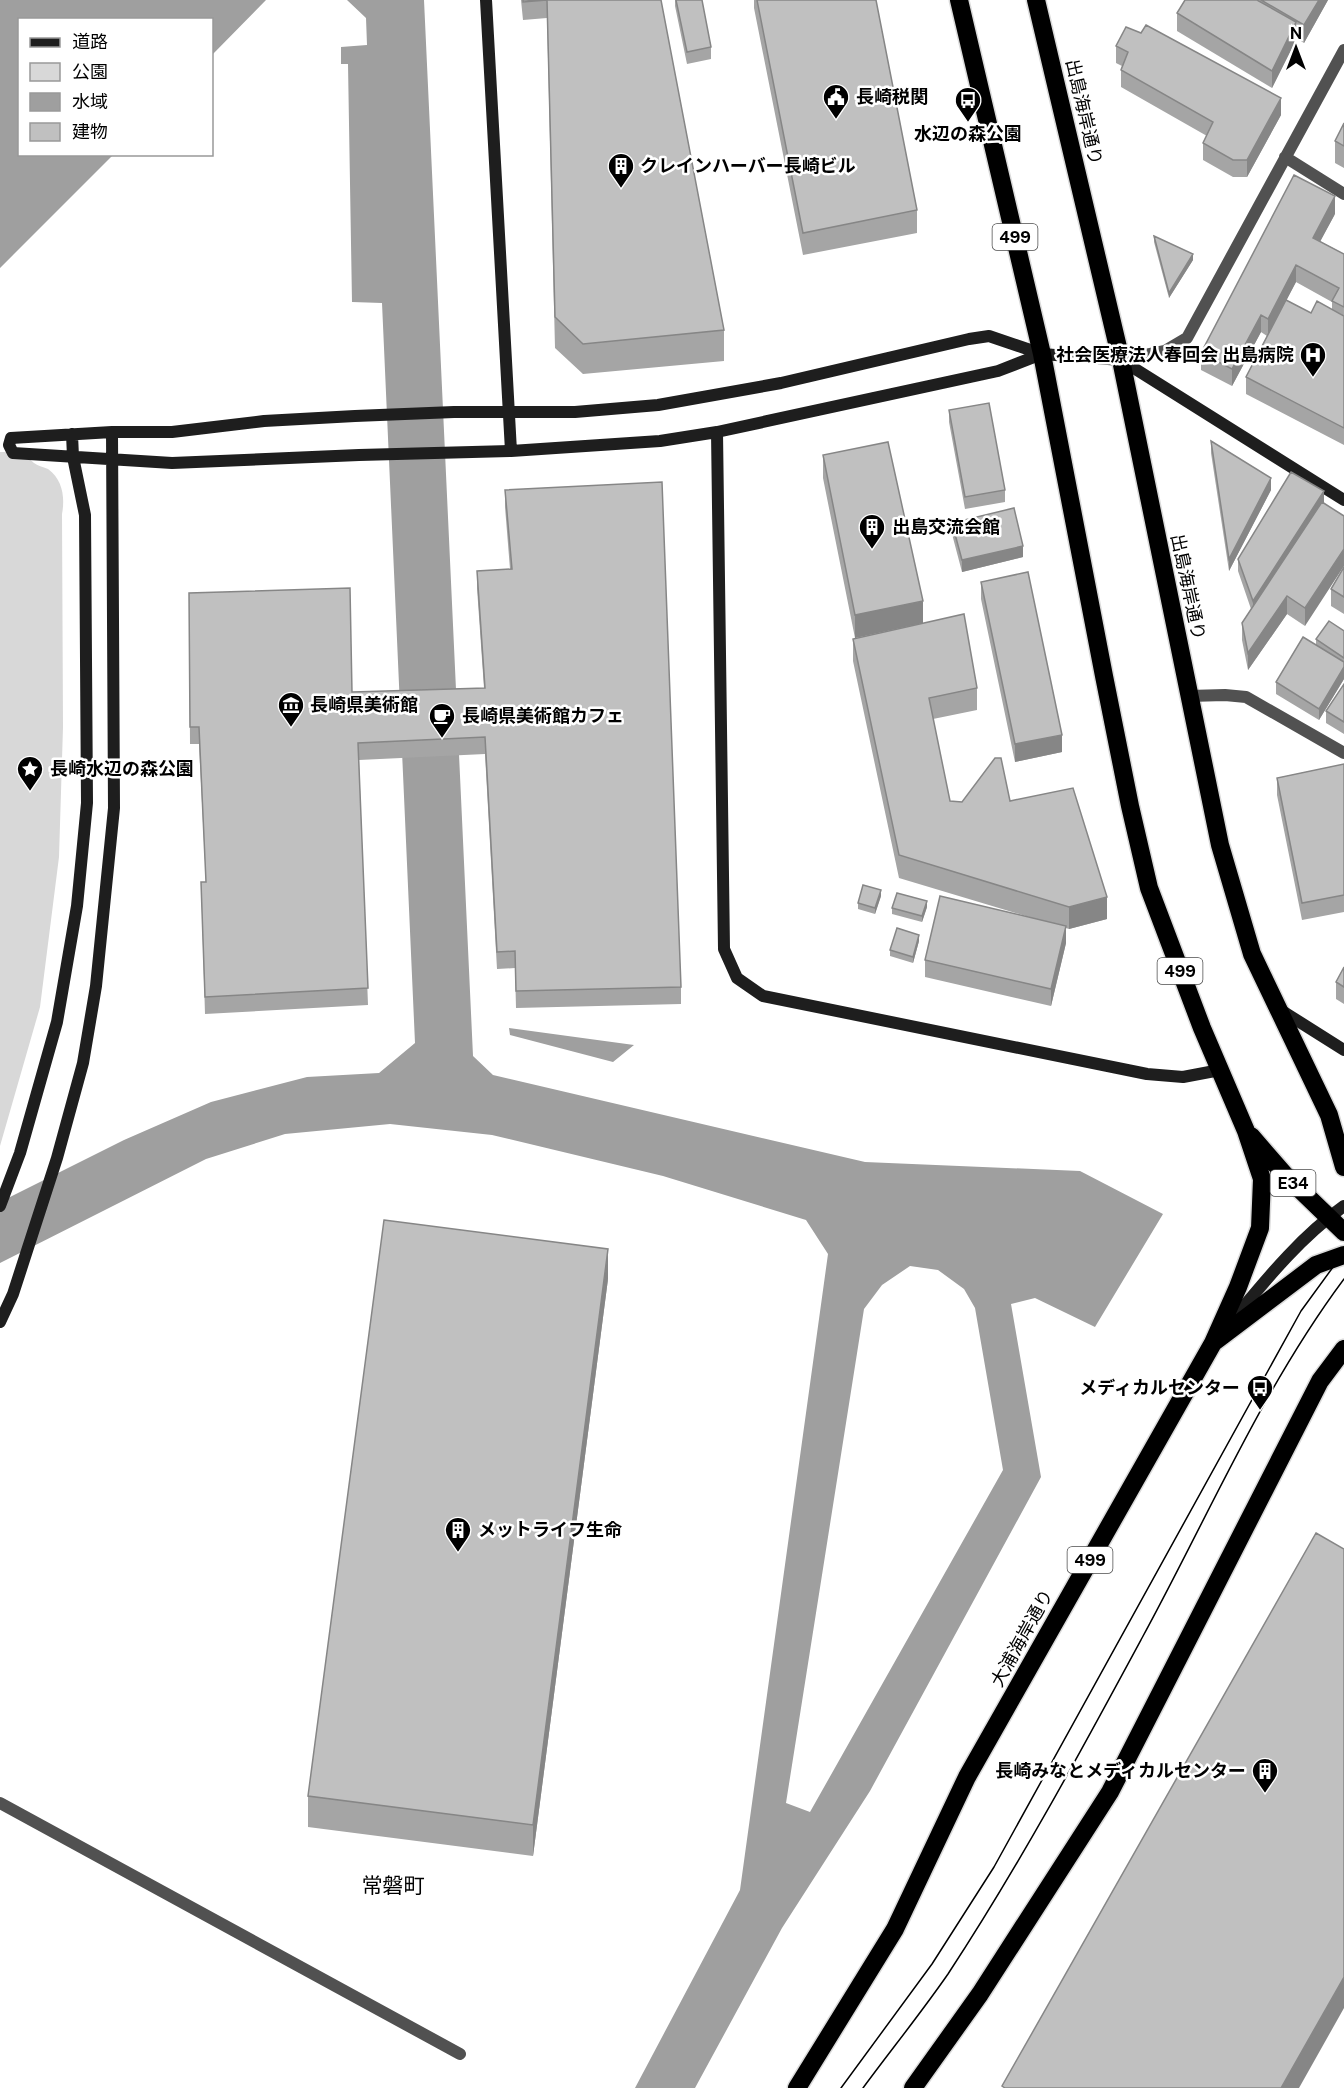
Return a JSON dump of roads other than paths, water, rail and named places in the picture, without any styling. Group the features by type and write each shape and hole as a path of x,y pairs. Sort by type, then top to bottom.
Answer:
{"highway":[{"name":"499","path":"959,0 1042,354 1112,719 1149,888 1202,1028 1246,1131"},
{"name":"出島海岸通り","path":"1036,0 1121,360 1220,845 1252,954 1329,1114 1344,1167"},
{"path":"1329,1114 1344,1130"},
{"name":"E34","path":"1246,1131 1284,1174 1344,1232"},
{"name":"大浦海岸通り","path":"797,2088 895,1929 967,1777 1213,1343 1238,1287 1260,1228 1262,1179 1246,1131"},
{"path":"1213,1343 1316,1265 1344,1255"},
{"path":"913,2088 980,1994 1110,1792 1320,1381 1344,1349"}],"street":[{"path":"486,0 511,451"},
{"path":"1042,354 998,371 717,432 660,441 511,451 172,463 12,453 5,445 11,438 112,432 172,432 264,421 454,412 575,412 658,405 781,383 989,336 1042,354 1121,360 1165,351 1187,338 1344,50"},
{"path":"1285,157 1344,194"},
{"path":"1121,360 1344,500"},
{"path":"0,1322 12,1294 57,1158 83,1063 96,986 114,808 112,432"},
{"path":"717,432 724,949 737,978 763,996 1147,1074 1183,1077 1220,1070"},
{"path":"0,1206 20,1153 57,1022 76,906 87,803 85,515 73,458 72,434"},
{"path":"1189,696 1246,697 1344,753"},
{"path":"1276,1008 1344,1050"},
{"path":"1213,1343 1298,1244 1344,1206"},
{"path":"0,1803 460,2054"}],"water":[{"path":"0,0 266,0 213,54 213,18 18,18 18,156 112,156 0,268"},
{"path":"347,0 424,0 473,1056 493,1075 865,1162 1080,1171 1163,1214 1095,1327 1035,1298 1011,1304 1041,1477 870,1791 782,1928 695,2088 635,2088 740,1890 828,1254 806,1220 663,1176 492,1135 390,1124 285,1134 206,1159 0,1263 0,1202 124,1140 211,1102 307,1077 379,1073 415,1043 382,303 352,302 348,64 341,64 341,47 367,45 366,18","holes":["910,1266 938,1270 964,1289 975,1308 1003,1470 810,1812 786,1803 864,1309 882,1285"]},
{"path":"509,1028 634,1045 613,1062 510,1035"}],"tram line":[{"path":"841,2088 932,1964 994,1867 1301,1311 1344,1252"},
{"path":"863,2088 948,1974 1000,1892 1119,1680 1261,1409 1314,1321 1344,1279"}],"place":[{"name":"長崎税関","path":"836,120"},
{"name":"水辺の森公園","path":"968,123"},
{"name":"クレインハーバー長崎ビル","path":"621,189"},
{"name":"社会医療法人春回会 出島病院","path":"1313,378"},
{"name":"出島交流会館","path":"872,550"},
{"name":"長崎県美術館","path":"291,728"},
{"name":"長崎県美術館カフェ","path":"442,739"},
{"name":"長崎水辺の森公園","path":"30,792"},
{"name":"メディカルセンター","path":"1260,1411"},
{"name":"メットライフ生命","path":"458,1553"},
{"name":"長崎みなとメディカルセンター","path":"1265,1794"}],"district":[{"name":"常磐町","path":"393,1886"}]}
